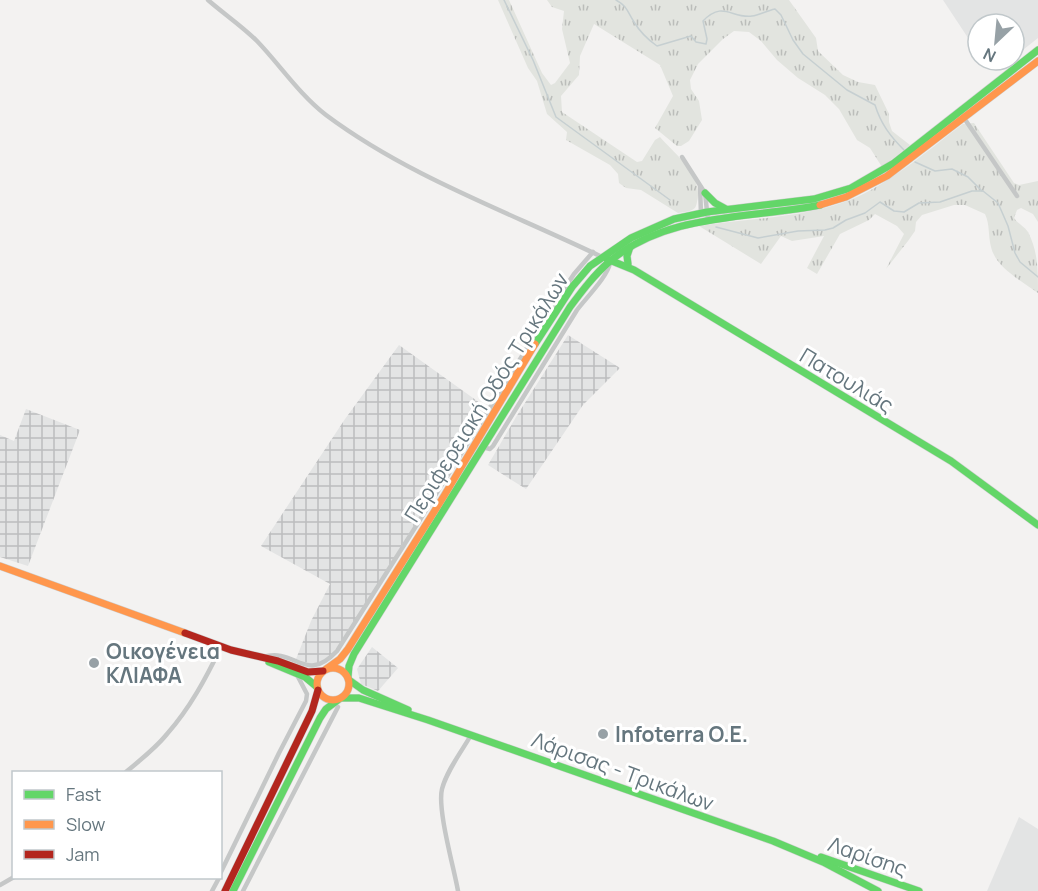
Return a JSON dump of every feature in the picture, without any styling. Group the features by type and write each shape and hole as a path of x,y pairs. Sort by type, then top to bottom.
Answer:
{"main road":[{"name":"Περιφερειακή Οδός Τρικάλων","path":"324,670 340,659 348,649 394,575 421,525 562,301 581,276 605,255 655,226 674,219 704,212 814,199 842,191 870,178 894,163 1038,50"},
{"name":"Περιφερειακή Οδός Τρικάλων","path":"348,679 349,666 354,654 482,447 582,289 613,259 630,247 668,229 705,221 803,208 846,197 875,184 898,169 1038,61"},
{"path":"703,190 715,203 727,209"},
{"path":"628,264 627,256 630,247"},
{"path":"605,255 613,259"},
{"name":"Πατουλιάς","path":"613,259 628,264 634,270"},
{"name":"Πατουλιάς","path":"613,259 951,461 1038,525"},
{"path":"0,566 221,647 278,661 309,672 331,668 341,670 348,679 348,690 339,702 326,709 320,718 233,891"},
{"path":"260,658 309,680 328,700 339,702"},
{"path":"225,891 312,711 317,678 324,670"},
{"name":"Λάρισας - Τρικάλων","path":"348,679 363,690 429,720"},
{"name":"Λάρισας - Τρικάλων","path":"339,702 359,698 429,720 806,854"},
{"path":"806,854 878,891"},
{"name":"Λαρίσης","path":"806,854 826,858 919,891"}],"street":[{"path":"208,0 258,42 317,107 348,130 392,158 430,178 593,252 605,255"},
{"path":"964,118 1017,196"},
{"path":"682,157 703,190 705,221"},
{"path":"464,456 562,290 593,252"},
{"path":"260,658 270,655 280,656 312,666 325,663 344,641 387,571 421,525"},
{"path":"387,571 394,575"},
{"path":"127,771 161,741 177,722 197,694 221,647"},
{"path":"222,872 306,701 307,694 296,673"},
{"path":"243,891 339,702"},
{"path":"458,891 441,795 446,780 471,735"}],"shaded area":[{"path":"943,0 1038,0 1038,38 1026,48 1026,12 966,12 966,35"},
{"path":"568,335 620,368 583,405 526,489 488,465"},
{"path":"399,345 487,408 344,638 330,656 315,665 296,659 311,621 330,584 261,546 345,419"},
{"path":"26,409 80,430 28,566 0,557 0,435 14,441"},
{"path":"372,647 398,668 378,691 361,684 357,669"},
{"path":"1019,817 1038,829 1038,891 987,891"}],"green space":[{"path":"498,0 509,0 542,73 551,85 570,63 562,29 564,11 552,7 547,0 789,0 816,38 818,51 843,75 858,82 875,85 889,114 892,131 910,145 882,167 870,148 857,140 839,109 825,95 798,78 749,32 734,31 698,64 690,80 691,89 699,101 702,120 689,141 677,146 655,128 673,96 660,65 594,24 580,56 579,75 561,96 562,112 637,162 642,161 655,140 660,137 687,166 696,183 698,192 695,208 678,213 641,190 626,188 619,183 618,174 610,165 566,140 567,132 547,114 537,81 528,68"},
{"path":"974,123 1014,183 1019,185 1038,181 1038,222 1033,214 1021,208 1017,210 1014,218 1028,232 1034,246 1038,293 1010,273 998,261 991,247 985,214 965,205 954,205 922,215 916,222 915,231 886,269 904,234 897,226 875,214 869,220 840,234 817,274 807,268 824,236 792,241 781,236 761,264 699,226 799,213 839,204 885,182 963,124"}],"waterway":[{"path":"504,0 533,60 556,117 670,200"},
{"path":"616,0 625,7 641,32 657,46 691,36 696,42 706,44 703,21 716,12 752,16 775,9 781,15 793,40 803,54 847,90 875,105 880,118 894,140 904,150"},
{"path":"915,162 935,171 952,169 968,177 982,191"},
{"path":"716,227 758,238 798,231 825,230 865,213 880,202 894,211 904,212 919,203 940,202 972,191 983,191 998,203 1020,262 1038,277"}],"traffic: fast":[{"path":"535,344 572,287 590,266 631,238 674,219 707,212 814,199 851,188 894,163 1038,50"},
{"path":"705,193 715,203 726,209"},
{"path":"348,677 349,666 354,654 570,307 588,283 609,262 632,246 657,234 710,220 820,205"},
{"path":"628,264 627,256 630,247"},
{"path":"607,259 634,270 951,461 1038,525"},
{"path":"269,662 305,677 317,687"},
{"path":"349,680 363,690 408,710"},
{"path":"342,698 359,698 428,720 773,841 823,862 878,891"},
{"path":"233,891 320,718 326,709 338,700"},
{"path":"821,857 919,891"}],"traffic: slow":[{"path":"820,205 846,197 887,176 1038,61"},
{"path":"326,669 340,659 348,649 444,496 535,344"},
{"path":"0,566 185,633"},
{"path":"333,668 345,672 349,684 345,696 333,700 321,696 317,684 321,672 333,668"}],"traffic: jam":[{"path":"185,633 231,650 278,661 308,672 323,671"},
{"path":"225,891 312,711 318,690"}],"place":[{"name":"Οικογένεια ΚΛΙΑΦΑ","path":"94,663"},
{"name":"Infoterra Ο.Ε.","path":"603,734"}]}
